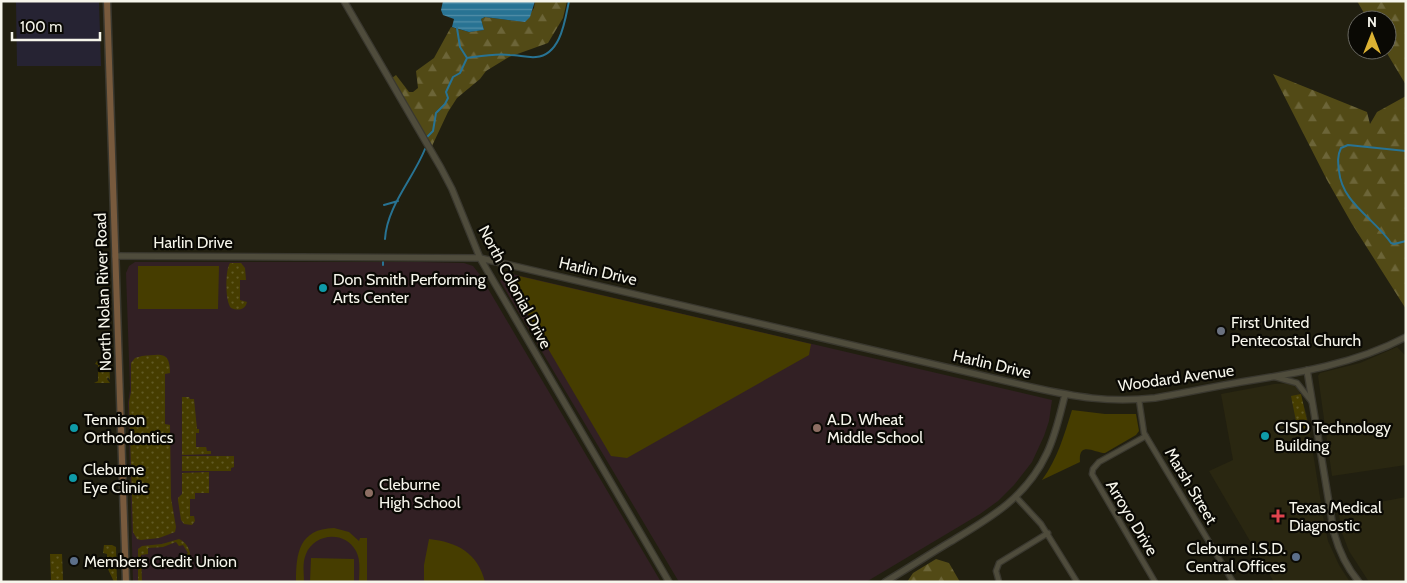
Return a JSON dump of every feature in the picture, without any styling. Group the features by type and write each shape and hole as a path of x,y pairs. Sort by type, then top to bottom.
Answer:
{"main road":[{"name":"North Nolan River Road","path":"107,1 126,582"}],"street":[{"name":"North Colonial Drive","path":"344,1 441,168 452,189 480,258 669,582"},
{"name":"Harlin Drive","path":"115,256 480,258 1065,395"},
{"name":"Woodard Avenue","path":"1065,395 1100,400 1139,400 1307,370 1360,357 1406,337"},
{"path":"1307,370 1334,533 1347,565 1359,582"},
{"path":"1273,377 1292,380 1297,383 1314,404"},
{"path":"885,582 998,513 1016,497 1035,474 1047,453 1057,426 1065,395"},
{"name":"Marsh Street","path":"1139,400 1142,425 1146,436 1233,582"},
{"name":"Arroyo Drive","path":"1146,436 1099,462 1092,474 1155,582"},
{"path":"1016,497 1042,524 1077,582"},
{"path":"999,582 996,571 999,563 1048,533"}],"shaded area":[{"path":"16,1 99,1 101,66 17,66"},
{"name":"Cleburne High School","path":"135,262 421,262 464,263 473,266 661,582 133,582 126,273 129,266"},
{"path":"230,263 241,263 245,268 246,280 240,280 240,300 247,302 245,307 241,309 231,308 229,305 227,279"},
{"path":"138,266 219,266 218,309 138,309"},
{"name":"A.D. Wheat Middle School","path":"504,272 1052,400 1049,421 1032,462 1014,485 998,501 980,514 866,582 679,582 500,281 504,278 502,275"},
{"path":"519,276 811,344 809,355 627,458 611,456 509,282"},
{"path":"1397,347 1406,356 1406,465 1332,476 1318,376 1320,373 1360,363"},
{"path":"159,355 166,357 170,366 170,373 165,374 165,424 170,425 171,498 176,527 175,532 159,538 141,540 137,539 133,532 129,402 131,363 135,358"},
{"path":"97,361 109,362 110,380 108,377 107,379 110,383 94,383 98,381 98,365 95,364"},
{"path":"1290,383 1298,388 1307,415 1328,541 1339,565 1350,582 1274,582 1209,471 1233,460 1221,394 1274,384"},
{"path":"1301,394 1308,425 1306,428 1294,430 1292,427 1297,426 1291,396"},
{"path":"182,397 194,399 197,429 199,429 199,433 196,433 196,447 206,447 207,451 211,451 211,454 182,455"},
{"path":"1072,410 1105,414 1136,414 1139,431 1136,435 1105,453 1084,449 1080,455 1080,462 1042,480 1056,455"},
{"path":"182,456 234,456 234,467 231,468 231,471 182,471"},
{"path":"209,472 209,493 195,493 195,499 190,499 190,516 194,516 195,521 192,525 184,524 181,520 178,500 182,494 182,473"},
{"path":"1406,497 1406,582 1369,582 1349,551 1342,533 1338,510"},
{"path":"334,528 349,532 359,541 360,538 367,538 367,582 359,582 359,558 351,544 337,537 330,537 322,538 310,547 304,561 304,582 296,582 297,561 302,544 313,533 322,529"},
{"path":"179,539 187,546 190,556 185,558 184,556 188,553 183,545 179,546 176,542 163,547 148,548 148,554 141,555 142,582 138,582 138,549 142,546 162,544"},
{"path":"429,539 457,546 472,556 482,572 485,582 424,582 424,565"},
{"path":"104,545 116,547 117,582 114,582 107,567 107,554 103,553"},
{"path":"50,554 62,554 63,580 51,580"},
{"path":"311,558 354,559 354,582 310,582"}],"green space":[{"path":"535,1 567,1 563,18 548,43 509,57 486,71 480,79 457,98 448,112 432,146 392,78 396,75 409,92 413,92 418,88 416,71 434,58 451,27 469,32 484,30 481,19 485,17 525,22 534,8"},
{"path":"1357,1 1406,1 1406,85 1391,60 1397,60 1397,10 1362,10"},
{"path":"1273,74 1367,112 1370,124 1377,112 1406,96 1406,309 1352,224 1327,180"},
{"path":"936,559 949,563 960,582 907,582 913,573"}],"water":[{"path":"443,1 535,1 530,17 525,22 485,17 481,19 484,30 469,32 452,27 454,19 443,15 441,10"}],"waterway":[{"path":"427,137 433,131 436,113 448,98 446,92 453,77 460,73 467,58 505,54 533,57 544,55 551,50 560,35 569,1"},
{"path":"457,28 460,47 467,58"},
{"path":"1406,151 1348,145 1341,148 1338,160 1341,182 1352,201 1391,243 1406,241"},
{"path":"385,239 390,215 425,149"},
{"path":"384,205 398,201"}],"place":[{"name":"Don Smith Performing Arts Center","path":"323,288"},
{"name":"First United Pentecostal Church","path":"1221,331"},
{"name":"Tennison Orthodontics","path":"74,428"},
{"name":"A.D. Wheat Middle School","path":"817,428"},
{"name":"CISD Technology Building","path":"1265,436"},
{"name":"Cleburne Eye Clinic","path":"73,478"},
{"name":"Cleburne High School","path":"369,493"},
{"name":"Texas Medical Diagnostic","path":"1278,516"},
{"name":"Cleburne I.S.D. Central Offices","path":"1296,557"},
{"name":"Members Credit Union","path":"74,561"}]}
